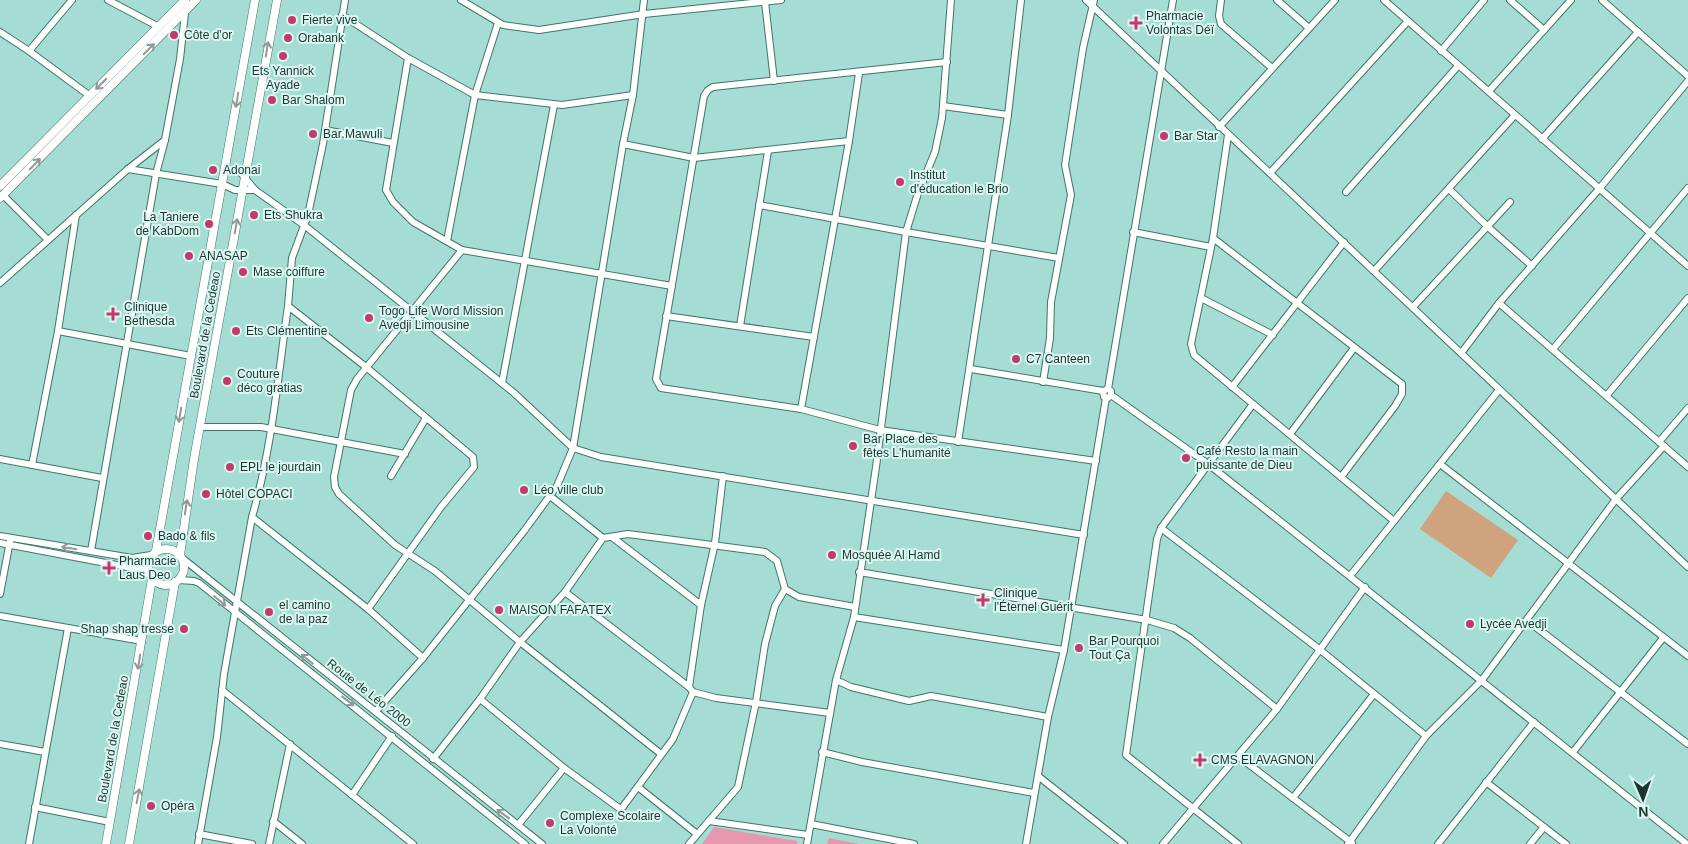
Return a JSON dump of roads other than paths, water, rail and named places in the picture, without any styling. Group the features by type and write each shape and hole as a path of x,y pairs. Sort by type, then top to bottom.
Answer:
{"main road":[{"path":"0,186 185,0"},
{"path":"2,196 196,0"},
{"name":"Boulevard de la Cedeao","path":"154,553 255,0"},
{"name":"Boulevard de la Cedeao","path":"181,557 184,517 277,0"},
{"path":"129,844 177,581 184,570 181,557 166,548 154,553 148,571 152,579 163,585 177,581"},
{"name":"Boulevard de la Cedeao","path":"106,844 152,579"}],"street":[{"path":"29,50 72,0"},
{"path":"108,0 159,27"},
{"path":"198,844 217,737 234,612 238,603 252,517 270,429 288,306 292,258 304,225 325,130 345,0"},
{"path":"461,0 498,22 511,27 539,30 644,14 781,0"},
{"path":"376,711 423,658 550,496 557,486 573,448 623,144 633,96 644,14 644,0"},
{"path":"807,844 836,680 854,617 906,232 918,193 935,152 943,106 951,0"},
{"path":"958,442 971,370 1008,115 1021,0"},
{"path":"1086,0 1094,3 1161,73 1462,352 1499,390 1688,567"},
{"path":"1026,844 1048,717 1072,608 1173,0"},
{"path":"1221,0 1219,16 1221,24 1272,68"},
{"path":"1276,0 1309,28"},
{"path":"1219,126 1335,0"},
{"path":"1384,0 1688,266"},
{"path":"1441,51 1484,0"},
{"path":"1510,0 1544,30"},
{"path":"1489,91 1571,0"},
{"path":"1602,0 1688,76"},
{"path":"765,2 774,82"},
{"path":"1044,382 1050,338 1051,302 1070,195 1065,165 1083,48 1094,3"},
{"path":"91,552 102,478 128,343 156,174 180,59 185,13"},
{"path":"342,15 408,58 475,95 554,105 633,96"},
{"path":"1270,173 1408,21"},
{"path":"448,241 475,95 498,22"},
{"path":"1542,139 1638,32"},
{"path":"1,35 29,50 90,96"},
{"path":"408,58 387,185 388,194 413,222 462,250 672,286"},
{"path":"947,62 859,73 713,87 708,90 704,96 656,379 661,388 801,409 880,430 1096,461"},
{"path":"1346,192 1458,66"},
{"path":"801,409 849,142 859,73"},
{"path":"1462,352 1499,303 1599,189 1688,81"},
{"path":"502,383 527,260 554,105"},
{"path":"943,106 1008,115"},
{"path":"1374,271 1515,114"},
{"path":"325,130 393,143"},
{"path":"1228,135 1213,238 1191,344 1194,355 1394,521"},
{"path":"0,283 128,169 164,140"},
{"path":"623,144 694,158 849,142"},
{"path":"740,326 768,151"},
{"path":"224,168 235,170 244,176 255,190 304,225 502,383 573,448 601,457 1084,536"},
{"path":"128,169 222,184 242,190 255,190"},
{"path":"1554,348 1688,188"},
{"path":"1449,189 1532,266"},
{"path":"2,196 48,240"},
{"path":"1413,307 1510,202"},
{"path":"759,205 1059,258"},
{"path":"32,465 58,331 76,215"},
{"path":"1133,232 1211,247"},
{"path":"1213,238 1402,384 1402,394 1341,476"},
{"path":"1232,387 1344,242"},
{"path":"462,250 366,368 351,390 334,487 362,517 395,545 435,571 468,600 660,754"},
{"path":"1200,298 1273,335"},
{"path":"1607,395 1688,298"},
{"path":"1499,303 1554,348 1688,467"},
{"path":"288,306 473,457 474,467 441,507 368,609"},
{"path":"666,316 814,337"},
{"path":"58,331 191,356"},
{"path":"1290,434 1354,348"},
{"path":"971,370 1107,393 1208,464 1573,752 1685,843"},
{"path":"1350,576 1499,390"},
{"path":"1238,844 1126,755 1147,620 1157,539 1161,528 1253,404"},
{"path":"1238,756 1350,843 1426,736 1482,680 1528,621 1616,499 1662,444 1688,408"},
{"path":"391,476 426,418"},
{"path":"201,427 270,429 405,454"},
{"path":"0,459 102,478"},
{"path":"1440,464 1688,656"},
{"path":"480,699 564,768 618,808 622,808 673,738 691,689 701,605 715,543 723,476"},
{"path":"550,496 603,538 628,534 715,543 765,552 777,561 785,590 775,606 767,636 756,702 738,787 689,844"},
{"path":"252,517 368,609 423,658"},
{"path":"1161,528 1319,649 1426,736"},
{"path":"0,536 10,541 148,571"},
{"path":"612,537 701,605"},
{"path":"433,759 480,699 520,642 566,592 603,538"},
{"path":"0,543 10,541 132,558 154,553"},
{"path":"0,594 10,541"},
{"name":"Route de Léo 2000","path":"181,557 542,844"},
{"path":"859,572 1013,596 1147,620 1174,628 1190,638 1277,708"},
{"name":"Route de Léo 2000","path":"177,581 194,580 392,736 525,844"},
{"path":"1163,844 1277,708 1365,588"},
{"path":"785,590 807,599 855,608"},
{"path":"566,592 691,689 716,698 830,713"},
{"path":"0,616 142,641"},
{"path":"854,617 1064,650"},
{"path":"1528,621 1619,693 1688,744"},
{"path":"29,844 68,628"},
{"path":"1573,752 1663,638"},
{"path":"836,680 851,687 909,701 931,696 1048,717"},
{"path":"222,690 413,844"},
{"path":"1293,798 1374,694"},
{"path":"1438,844 1534,722"},
{"path":"352,795 392,736"},
{"path":"0,744 45,752"},
{"path":"269,844 290,744"},
{"path":"822,752 881,766 1034,793"},
{"path":"518,825 564,768"},
{"path":"1038,776 1124,844"},
{"path":"1486,782 1566,844"},
{"path":"638,787 697,834"},
{"path":"35,807 110,822"},
{"path":"709,820 808,835"},
{"path":"273,821 302,844"},
{"path":"811,824 910,844"},
{"path":"1530,844 1544,827"},
{"path":"199,834 252,844"}],"place":[{"name":"Fierte vive","path":"292,20"},
{"name":"Pharmacie Volontas Déï","path":"1136,23"},
{"name":"Côte d'or","path":"174,35"},
{"name":"Orabank","path":"288,38"},
{"name":"Ets Yannick Ayade","path":"283,56"},
{"name":"Bar Shalom","path":"272,100"},
{"name":"Bar Mawuli","path":"313,134"},
{"name":"Bar Star","path":"1164,136"},
{"name":"Adonai","path":"213,170"},
{"name":"Institut d'éducation le Brio","path":"900,182"},
{"name":"Ets Shukra","path":"254,215"},
{"name":"La Taniere de KabDom","path":"209,224"},
{"name":"ANASAP","path":"189,256"},
{"name":"Mase coiffure","path":"243,272"},
{"name":"Clinique Bethesda","path":"113,314"},
{"name":"Togo Life Word Mission Avedji Limousine","path":"369,318"},
{"name":"Ets Clémentine","path":"236,331"},
{"name":"C7 Canteen","path":"1016,359"},
{"name":"Couture déco gratias","path":"227,381"},
{"name":"Bar Place des fêtes L'humanité","path":"853,446"},
{"name":"Café Resto la main puissante de Dieu","path":"1186,458"},
{"name":"EPL le jourdain","path":"230,467"},
{"name":"Léo ville club","path":"524,490"},
{"name":"Hôtel COPACI","path":"206,494"},
{"name":"Bado & fils","path":"148,536"},
{"name":"Mosquée Al Hamd","path":"832,555"},
{"name":"Pharmacie Laus Deo","path":"109,568"},
{"name":"Clinique l'Éternel Guérit","path":"983,600"},
{"name":"MAISON FAFATEX","path":"499,610"},
{"name":"el camino de la paz","path":"269,612"},
{"name":"Lycée Avedji","path":"1470,624"},
{"name":"Shap shap tresse","path":"184,629"},
{"name":"Bar Pourquoi Tout Ça","path":"1079,648"},
{"name":"CMS ELAVAGNON","path":"1200,760"},
{"name":"Opéra","path":"151,806"},
{"name":"Complexe Scolaire La Volonté","path":"550,823"}]}
